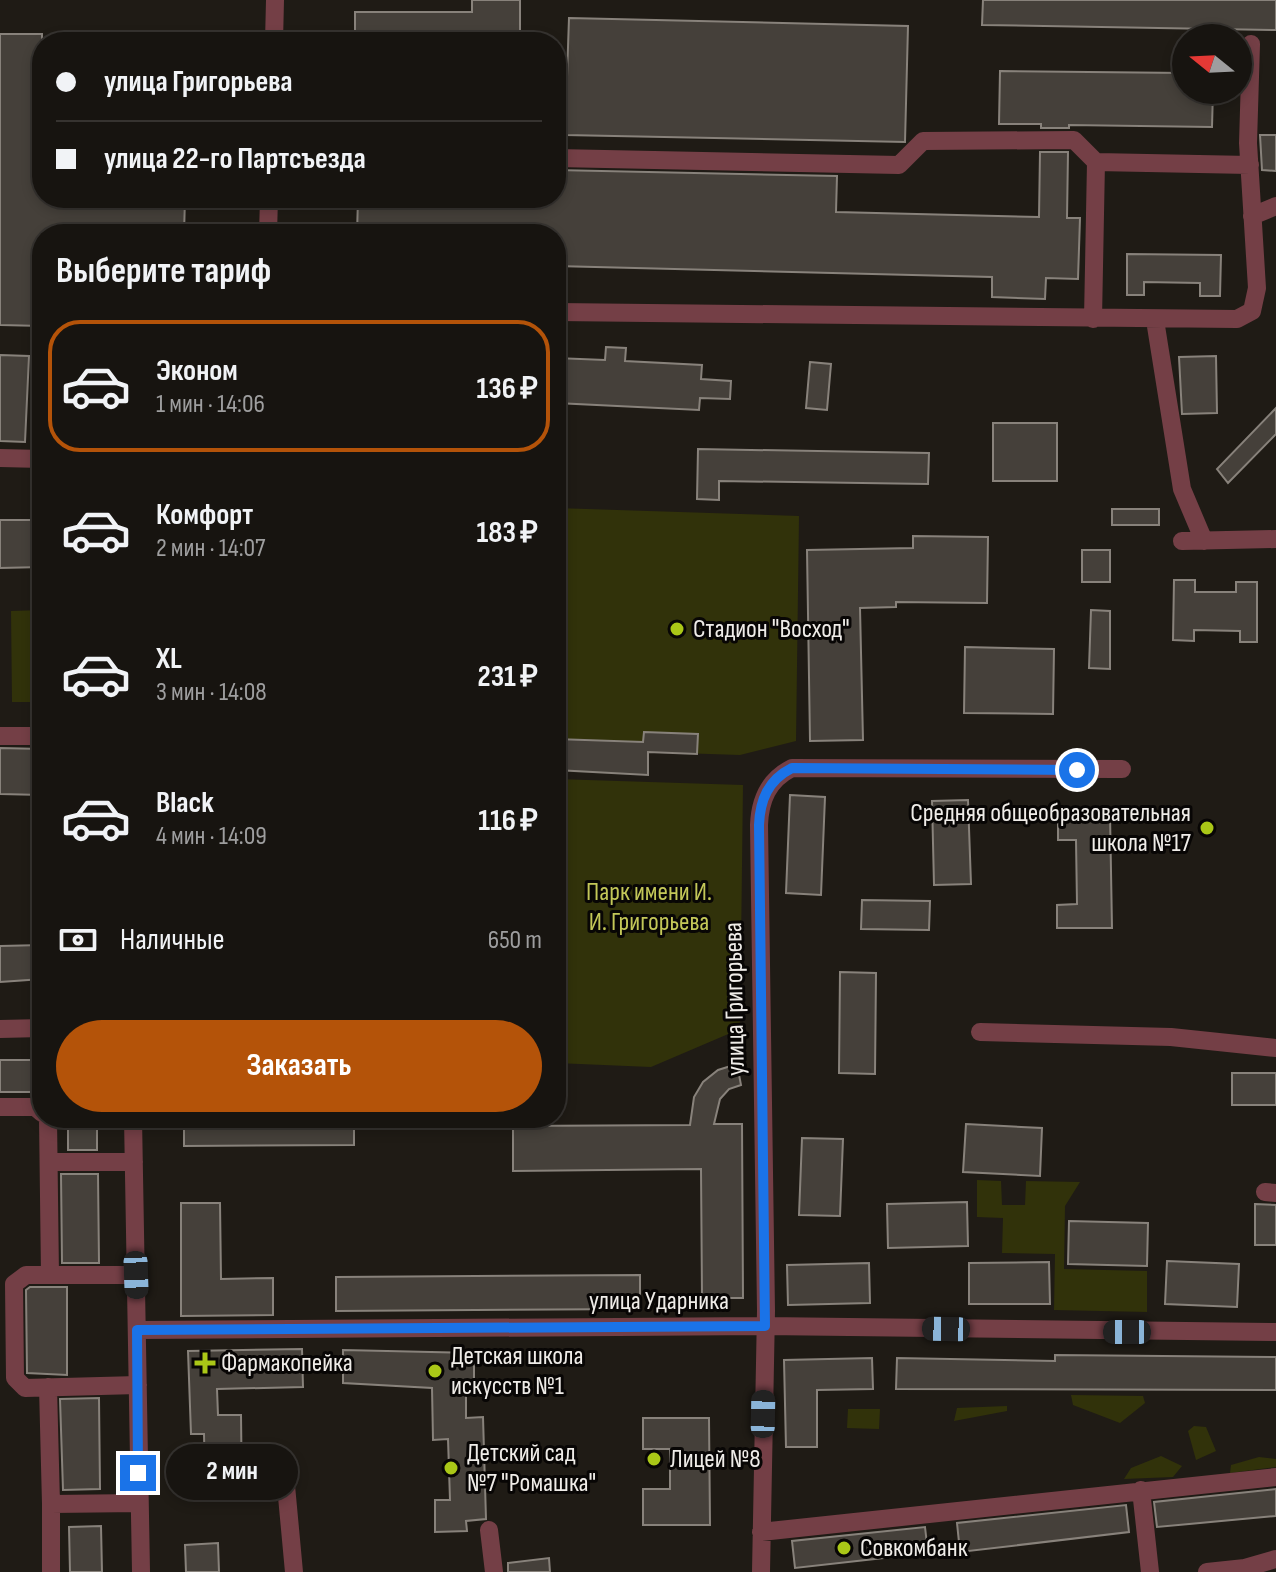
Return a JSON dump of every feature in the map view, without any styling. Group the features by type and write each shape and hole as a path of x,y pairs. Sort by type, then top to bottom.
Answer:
{"street":[{"path":"274,32 275,0"},
{"path":"566,312 1237,319 1252,311 1257,288 1250,165 1251,104"},
{"path":"566,158 899,165 923,141 1074,140 1096,162 1250,165"},
{"path":"1093,319 1096,162"},
{"path":"1252,216 1276,206"},
{"path":"1155,320 1182,489 1204,541"},
{"path":"0,458 32,459"},
{"path":"1182,541 1276,539"},
{"path":"0,736 32,736"},
{"name":"улица Григорьева","path":"761,1572 765,1326 759,825 767,791 780,774 792,768 1122,769"},
{"path":"0,1029 32,1028"},
{"path":"980,1032 1171,1037 1276,1048"},
{"path":"0,1107 32,1107"},
{"path":"48,1128 50,1275"},
{"path":"133,1128 141,1572"},
{"path":"49,1162 134,1162"},
{"path":"136,1275 26,1275 14,1284 15,1378 25,1388 138,1385"},
{"name":"улица Ударника","path":"137,1330 765,1326 1276,1332"},
{"path":"48,1387 51,1572"},
{"path":"284,1464 294,1572"},
{"path":"761,1532 1276,1477"},
{"path":"1141,1490 1150,1572"},
{"path":"51,1504 139,1503"},
{"path":"489,1530 494,1572"},
{"path":"1207,1572 1245,1570 1276,1559"}],"green space":[{"name":"Стадион \"Восход\"","path":"566,508 799,516 796,741 740,755 649,752 648,775 566,771"},
{"path":"32,610 32,702 12,702 11,611"},
{"name":"Парк имени И. И. Григорьева","path":"566,779 743,785 740,1029 651,1067 566,1063"},
{"path":"977,1180 1001,1181 1002,1205 1025,1205 1026,1181 1080,1182 1065,1206 1064,1269 1147,1271 1147,1312 1054,1310 1055,1254 1002,1253 1003,1218 977,1217"},
{"path":"1071,1395 1143,1396 1145,1403 1120,1423 1073,1405"},
{"path":"1007,1406 1007,1411 954,1421 957,1408"},
{"path":"848,1409 880,1409 879,1429 847,1428"},
{"path":"1194,1426 1206,1427 1216,1451 1196,1460 1188,1431"},
{"path":"1161,1456 1182,1466 1173,1477 1124,1479 1131,1468"},
{"path":"1259,1457 1276,1459 1276,1467 1230,1473 1231,1465"}],"building":[{"path":"472,0 520,0 520,32 355,32 355,12 472,12"},
{"path":"983,0 1276,0 1276,30 1252,30 1252,24 1172,24 1172,28 982,25"},
{"path":"569,18 908,26 905,142 566,135"},
{"path":"0,34 32,34 32,208 185,208 184,224 32,224 32,326 0,325"},
{"path":"1000,71 1172,73 1172,104 1213,104 1212,127 1069,125 1069,128 1041,128 1041,124 999,124"},
{"path":"1260,135 1276,135 1276,171 1262,170"},
{"path":"1040,152 1068,152 1067,218 1080,218 1078,279 1046,278 1045,299 992,297 992,277 566,266 566,224 357,224 358,208 566,208 566,170 837,176 836,212 1039,217"},
{"path":"1127,254 1221,255 1220,296 1200,296 1200,283 1144,282 1144,295 1127,295"},
{"path":"606,347 626,348 625,361 702,365 701,379 731,381 730,399 700,398 699,410 566,403 566,358 605,360"},
{"path":"0,355 29,356 25,442 0,441"},
{"path":"1216,356 1217,413 1182,414 1179,357"},
{"path":"810,362 831,364 827,410 806,408"},
{"path":"1276,408 1276,434 1228,483 1217,469"},
{"path":"993,423 1057,423 1057,481 993,481"},
{"path":"698,449 929,453 928,484 719,481 719,500 697,499"},
{"path":"1112,509 1159,509 1159,525 1112,525"},
{"path":"0,520 32,520 32,567 0,568"},
{"path":"913,536 988,537 987,603 896,602 896,607 860,608 863,740 810,741 807,550 913,548"},
{"path":"1082,550 1110,550 1110,582 1082,582"},
{"path":"1174,580 1195,580 1195,592 1236,592 1236,582 1257,582 1257,642 1240,642 1240,631 1194,630 1194,641 1173,640"},
{"path":"1091,610 1110,611 1110,669 1089,668"},
{"path":"965,647 1054,649 1053,714 964,713"},
{"path":"644,732 698,734 697,754 648,752 648,775 566,771 566,739 643,742"},
{"path":"0,748 32,749 32,795 0,794"},
{"path":"790,795 825,797 821,895 786,893"},
{"path":"968,800 971,884 934,885 932,801"},
{"path":"1058,814 1110,814 1112,928 1057,928 1057,905 1077,904 1076,840 1058,840"},
{"path":"862,900 930,901 929,930 861,929"},
{"path":"32,945 32,980 0,982 0,946"},
{"path":"840,972 876,973 875,1074 839,1073"},
{"path":"0,1060 32,1060 32,1092 0,1092"},
{"path":"737,1064 741,1085 729,1089 720,1099 714,1124 742,1124 743,1298 702,1298 701,1169 513,1171 513,1128 690,1125 694,1097 703,1082 718,1070"},
{"path":"1232,1073 1276,1073 1276,1105 1232,1105"},
{"path":"966,1124 1042,1128 1040,1176 963,1172"},
{"path":"68,1128 97,1128 97,1150 68,1150"},
{"path":"184,1128 354,1128 354,1145 184,1146"},
{"path":"802,1138 843,1139 840,1216 799,1215"},
{"path":"61,1174 98,1174 99,1263 62,1263"},
{"path":"967,1202 968,1246 888,1248 887,1204"},
{"path":"181,1203 220,1203 221,1279 273,1278 273,1315 181,1316"},
{"path":"1255,1204 1276,1205 1276,1245 1255,1245"},
{"path":"1069,1221 1148,1223 1147,1266 1068,1264"},
{"path":"1167,1261 1239,1264 1237,1307 1165,1304"},
{"path":"1049,1262 1050,1304 969,1304 969,1263"},
{"path":"869,1263 870,1303 788,1305 787,1265"},
{"path":"640,1275 640,1309 336,1311 336,1277"},
{"path":"30,1287 67,1287 67,1375 27,1373 26,1290"},
{"path":"302,1349 303,1387 217,1389 218,1415 241,1415 242,1500 191,1500 190,1479 205,1478 204,1434 191,1434 188,1351"},
{"path":"343,1350 474,1353 474,1388 466,1388 466,1418 483,1417 486,1519 466,1521 467,1531 435,1532 435,1500 450,1500 448,1439 433,1440 432,1388 343,1383"},
{"path":"1055,1355 1276,1357 1276,1390 896,1389 897,1358 1055,1361"},
{"path":"872,1358 873,1389 817,1390 817,1447 786,1447 784,1360"},
{"path":"99,1398 100,1489 63,1490 60,1399"},
{"path":"643,1418 709,1418 710,1525 643,1525 643,1489 670,1489 670,1449 643,1449"},
{"path":"1276,1489 1276,1516 1157,1527 1154,1502"},
{"path":"1126,1505 1129,1532 960,1552 957,1523"},
{"path":"101,1526 102,1572 70,1572 69,1527"},
{"path":"925,1527 928,1553 795,1568 792,1541"},
{"path":"218,1543 219,1572 186,1572 185,1545"},
{"path":"549,1558 550,1572 508,1572 508,1563"}],"place":[{"name":"Стадион \"Восход\"","path":"677,629"},
{"name":"Средняя общеобразовательная школа №17","path":"1207,828"},
{"name":"Фармакопейка","path":"205,1363"},
{"name":"Детская школа искусств №1","path":"435,1371"},
{"name":"Лицей №8","path":"654,1459"},
{"name":"Детский сад №7 \"Ромашка\"","path":"451,1468"},
{"name":"Совкомбанк","path":"844,1548"}],"route":[{"path":"138,1473 137,1330 765,1326 759,811 767,791 780,774 792,768 1077,770"}]}
